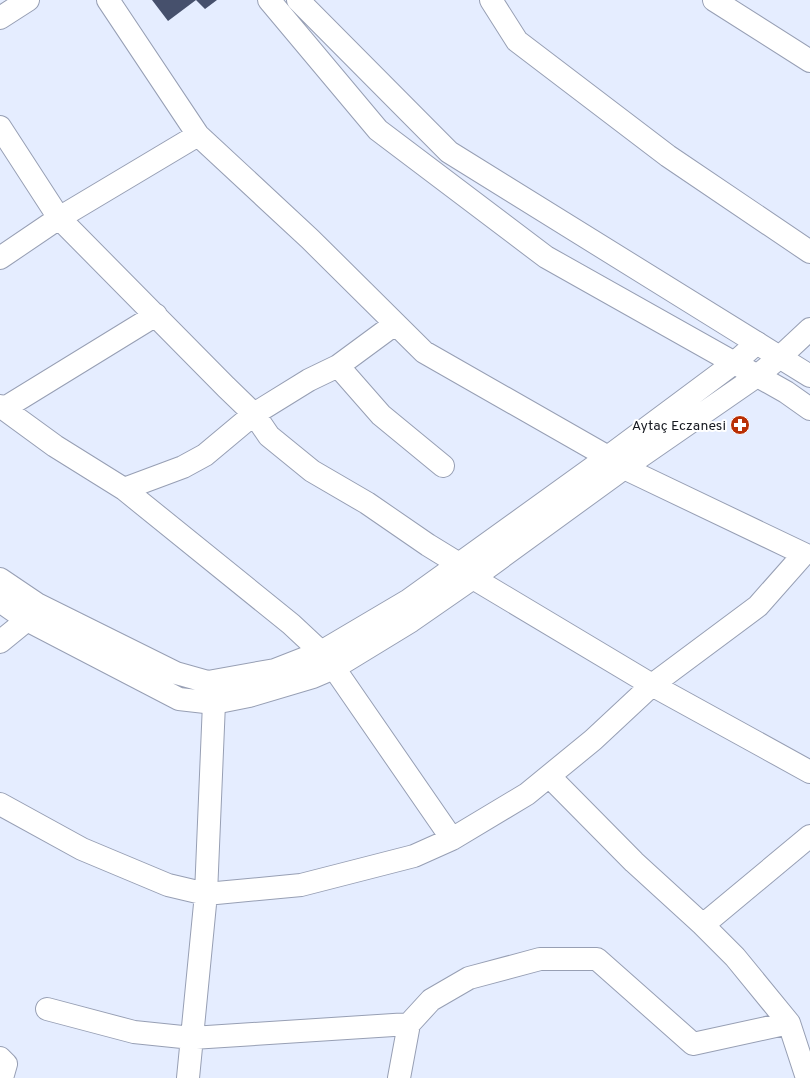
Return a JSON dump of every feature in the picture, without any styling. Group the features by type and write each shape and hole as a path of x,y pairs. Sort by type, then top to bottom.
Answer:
{"street":[{"path":"0,18 28,0"},
{"path":"0,804 82,849 168,886 206,894 301,885 414,856 452,839 527,794 593,740 652,685 758,606 807,556 616,463 424,352 310,239 198,135 108,0"},
{"path":"269,0 378,130 546,257 786,392 810,410"},
{"path":"491,0 517,41 668,156 810,252"},
{"path":"714,0 810,61"},
{"path":"300,1 449,152 810,376"},
{"path":"0,127 59,218 254,414 269,436 312,471 368,503 466,571 652,685 810,772"},
{"path":"0,258 59,218 198,135"},
{"path":"156,315 2,408 55,446 124,489 291,624 328,660 452,839"},
{"path":"124,489 183,467 205,454 254,414 309,380 338,366 395,324"},
{"path":"0,579 37,604 169,670 208,682 328,660 411,621 466,571 616,463 757,376 810,329"},
{"path":"616,463 757,343"},
{"path":"338,366 381,415 443,466"},
{"path":"0,601 27,620 179,699 214,703 249,696 312,677 328,660"},
{"path":"0,642 27,620"},
{"path":"188,1078 206,894 214,703 208,682"},
{"path":"549,776 634,862 703,925 735,957 789,1023 807,1078"},
{"path":"703,925 810,836"},
{"path":"399,1078 409,1024 431,1000 469,978 540,959 597,959 693,1044 789,1023"},
{"path":"47,1009 134,1032 192,1038 409,1024"},
{"path":"0,1058 6,1064 2,1078"}],"building":[{"path":"152,0 196,0 168,21"},
{"path":"196,0 217,0 205,9"}],"place":[{"name":"Aytaç Eczanesi","path":"740,425"}]}
